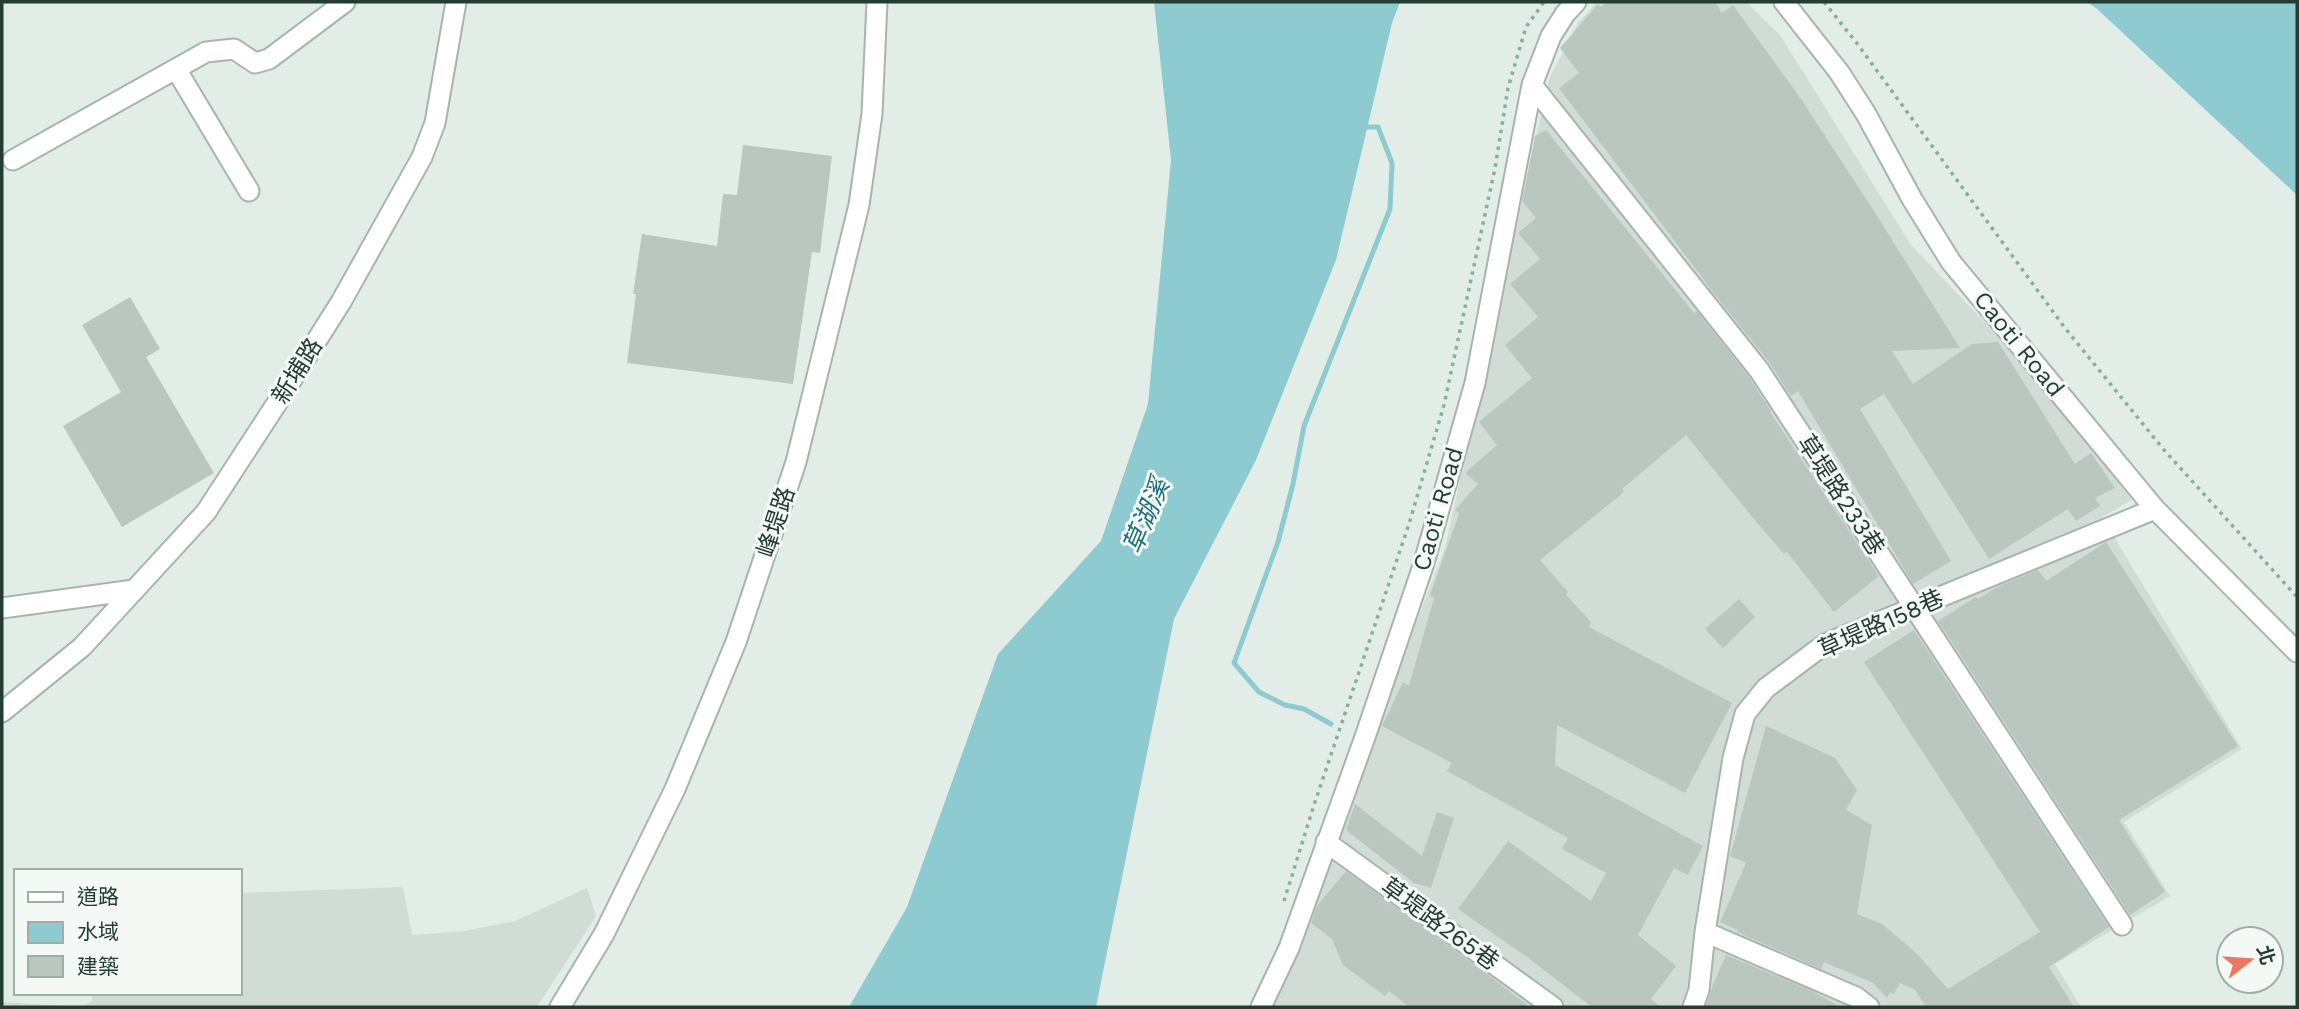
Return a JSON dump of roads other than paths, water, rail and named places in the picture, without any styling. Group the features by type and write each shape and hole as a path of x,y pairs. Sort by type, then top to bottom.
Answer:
{"street":[{"path":"13,160 206,52 234,49 255,63 269,59 345,2"},
{"name":"新埔路","path":"2,712 82,647 206,512 341,302 422,157 435,123 456,2"},
{"name":"峰堤路","path":"561,1007 604,933 675,789 736,642 796,462 859,205 872,114 877,2"},
{"name":"Caoti Road","path":"1261,1007 1289,948 1423,566 1475,383 1532,85 1551,36 1576,2"},
{"name":"Caoti Road","path":"1784,2 1839,72 1866,114 1912,199 1951,262 2155,509 2297,652"},
{"path":"176,69 249,191"},
{"name":"草堤路233巷","path":"1532,85 1759,370 2122,925"},
{"name":"草堤路158巷","path":"1693,1007 1699,990 1705,932 1733,758 1745,714 1766,688 1825,644 2155,509"},
{"path":"2,608 134,590"},
{"name":"草堤路265巷","path":"1326,842 1553,1007"},
{"path":"1705,932 1856,997 1870,1007"}],"water":[{"name":"草湖溪","path":"1154,2 1400,2 1392,23 1336,260 1256,460 1174,619 1096,1007 849,1007 907,907 998,654 1101,541 1148,404 1171,160"},
{"path":"2087,2 2297,2 2297,195 2096,8"}],"waterway":[{"path":"1331,724 1304,709 1285,705 1259,692 1234,663 1278,542 1304,426 1390,209 1392,163 1378,127 1361,127"}]}
